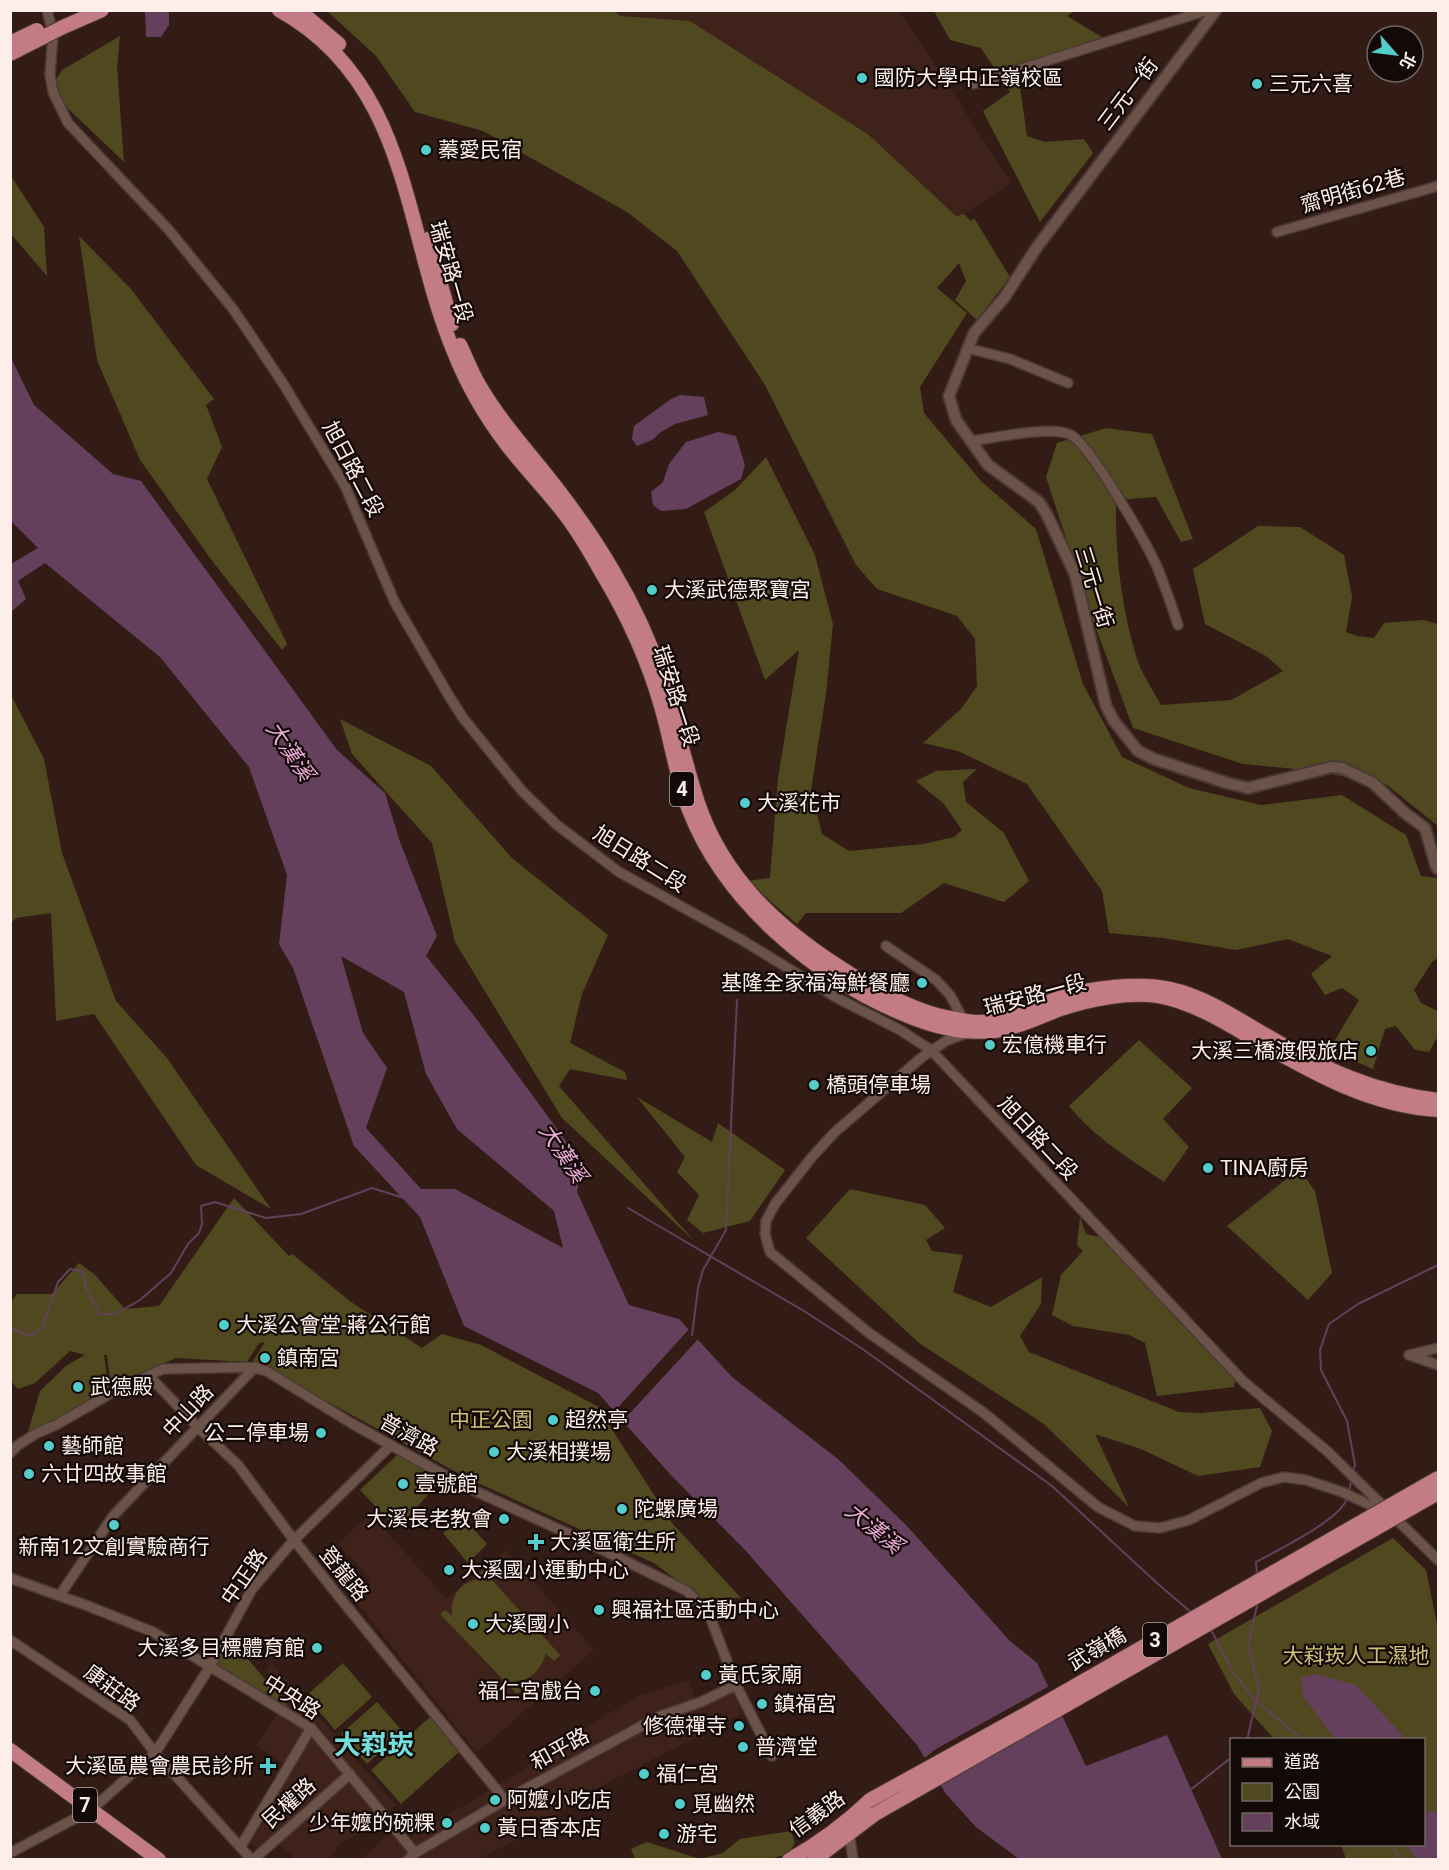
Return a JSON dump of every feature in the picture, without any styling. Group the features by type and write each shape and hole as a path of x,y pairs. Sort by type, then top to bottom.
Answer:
{"main road":[{"path":"10,44 80,10"},
{"path":"10,54 102,10"},
{"name":"瑞安路一段","path":"279,10 301,23 344,61 377,112 406,190 432,291 465,378 485,414 508,446 569,520 606,579 632,631 660,703 688,807 706,848 748,906 811,961 857,984 914,1019 1000,1030 1021,1025 1066,1008 1109,998 1136,995 1160,996 1202,1011 1321,1076 1363,1095 1438,1110"},
{"name":"瑞安路一段","path":"299,10 342,47 359,66 370,84 408,167 455,334 477,382 510,430 581,522 612,569 640,622 663,680 699,805 715,842 744,885 784,927 857,984"},
{"name":"瑞安路一段","path":"963,1027 972,1022 1018,1015 1063,997 1113,987 1168,988 1189,994 1212,1005 1327,1068 1366,1085 1406,1096 1438,1100"},
{"name":"武嶺橋","path":"870,1800 1033,1710 1438,1478"},
{"name":"武嶺橋","path":"875,1814 1438,1493"},
{"name":"7","path":"10,1750 159,1860"},
{"name":"信義路","path":"789,1860 814,1846 870,1800"},
{"name":"信義路","path":"814,1860 875,1814"}],"street":[{"name":"旭日路二段","path":"47,10 53,34 50,75 53,92 60,109 80,136 202,270 233,309 279,376 345,486 395,603 449,696 479,739 537,808 601,860 639,884 742,940 931,1050 1244,1382 1345,1468 1438,1560"},
{"path":"974,84 1208,10"},
{"name":"三元一街","path":"1216,10 1037,247 1004,297 974,333 949,396 956,420 988,465 1039,502 1047,515 1075,574 1106,706 1114,721 1138,751 1154,759 1248,788 1332,767 1342,768 1373,783 1425,828 1438,869"},
{"name":"齋明街62巷","path":"1277,232 1438,186"},
{"path":"967,348 1010,359 1068,383"},
{"path":"971,441 1051,431 1071,435 1080,442 1098,464 1157,566 1178,625"},
{"path":"886,946 936,980 950,995 963,1027 931,1050 835,1132 812,1157 775,1204 766,1221 765,1234 770,1252 869,1333 984,1413 1098,1507 1135,1526 1160,1528 1190,1521 1261,1483 1284,1477 1306,1480 1342,1492 1392,1515"},
{"path":"847,1003 857,984"},
{"path":"1438,1348 1409,1355 1438,1365"},
{"name":"普濟路","path":"10,1453 37,1433 65,1420 113,1392 164,1369 255,1367 268,1372 464,1486 687,1591 709,1614 736,1685 772,1756"},
{"name":"中山路","path":"60,1595 113,1516 255,1367"},
{"name":"登龍路","path":"149,1376 238,1465 294,1540 505,1800"},
{"name":"中正路","path":"10,1853 91,1810 155,1753 209,1666 252,1589 294,1540 391,1445"},
{"path":"10,1570 13,1579 10,1591"},
{"name":"中央路","path":"13,1579 153,1632 311,1728 350,1774 412,1856"},
{"name":"康莊路","path":"10,1640 130,1720 155,1753 253,1860"},
{"name":"和平路","path":"412,1856 505,1800 660,1716 701,1702 736,1685"},
{"path":"241,1846 311,1728"},
{"name":"民權路","path":"253,1860 350,1774"},
{"path":"849,1819 853,1860"}],"shaded area":[{"name":"國防大學中正嶺校區","path":"613,11 900,11 1011,182 990,198 964,214 956,216 869,135 690,21 621,16"},
{"name":"大溪國小","path":"371,1514 446,1598 506,1550 594,1650 477,1753 353,1598 371,1580 338,1543"},
{"path":"272,1663 396,1805 367,1829 339,1844 329,1859 294,1859 280,1844 268,1838 258,1849 247,1841 287,1767 256,1745 279,1711 267,1670"},
{"path":"689,1680 698,1706 734,1691 741,1714 603,1785 529,1833 479,1859 361,1860 391,1831 404,1843 413,1835 487,1792 635,1697"}],"green space":[{"path":"613,10 621,16 690,21 869,135 956,216 964,214 971,221 974,218 1010,277 977,320 955,300 966,281 959,263 937,288 967,313 920,387 924,413 981,481 1036,529 1083,684 1122,757 1189,788 1261,805 1342,795 1406,835 1421,876 1438,878 1438,958 1432,962 1414,990 1421,1003 1438,1011 1438,1038 1429,1052 1415,1050 1396,1026 1385,1029 1373,1069 1329,1050 1359,1000 1342,988 1325,995 1311,974 1332,956 1288,939 1236,950 1163,938 1109,933 1102,891 1027,784 958,751 923,743 961,709 977,686 975,639 957,616 877,589 856,565 765,385 677,251 627,212 483,131 415,112 376,56 327,11"},
{"path":"934,11 1075,11 1067,16 1105,39 1021,68 1019,81 1027,136 1045,142 1084,139 1093,153 1040,222 983,111 1010,92 981,48 950,40"},
{"path":"120,36 117,67 124,162 57,98 54,83 62,70"},
{"path":"11,176 44,227 47,276 11,234"},
{"path":"79,236 131,289 214,399 206,405 222,447 207,479 287,644 282,650 213,562 140,460 97,360"},
{"path":"1106,428 1152,434 1193,539 1181,542 1156,497 1116,500 1118,559 1126,618 1138,662 1161,705 1231,700 1283,671 1266,656 1205,624 1193,569 1258,526 1300,527 1344,555 1352,597 1346,632 1374,638 1384,623 1424,620 1438,624 1438,826 1387,785 1316,771 1243,764 1133,728 1092,618 1046,477 1057,443"},
{"path":"766,457 815,555 833,624 826,694 811,790 822,834 849,851 923,844 954,837 962,830 944,804 916,781 936,771 977,769 963,782 966,802 1004,833 1029,881 1004,902 944,883 901,913 806,913 797,924 747,881 770,878 778,778 799,650 765,680 704,512 735,490"},
{"path":"11,695 44,759 62,853 116,1001 167,1058 271,1209 196,1165 94,1014 56,1021 51,913 16,918 11,923"},
{"path":"340,719 431,766 512,858 608,935 582,994 570,1043 625,1072 627,1080 570,1069 559,1086 694,1241 562,1118 455,942 432,843 352,754"},
{"path":"1139,1040 1192,1088 1163,1119 1189,1147 1164,1182 1102,1138 1069,1106"},
{"path":"637,1097 712,1142 718,1123 785,1170 750,1221 703,1233 687,1220 699,1195 677,1172 685,1157"},
{"path":"1299,1169 1315,1191 1332,1273 1308,1300 1227,1226"},
{"path":"850,1189 925,1205 945,1228 926,1240 932,1251 963,1255 953,1292 991,1307 1042,1277 1041,1304 1020,1336 1029,1352 1179,1412 1200,1413 1260,1408 1272,1431 1260,1467 1198,1476 1141,1449 1095,1434 1129,1507 1044,1424 919,1343 806,1238"},
{"name":"中正公園","path":"234,1198 289,1256 292,1254 351,1302 422,1348 442,1334 481,1345 597,1406 672,1523 741,1598 701,1598 654,1563 469,1479 253,1361 265,1342 259,1343 247,1362 176,1358 111,1387 107,1355 104,1355 109,1391 23,1449 40,1391 67,1365 85,1355 70,1351 35,1383 18,1389 11,1381 11,1302 17,1294 52,1294 79,1263 95,1275 125,1309 159,1306"},
{"path":"1080,1217 1086,1234 1119,1241 1183,1313 1238,1367 1234,1387 1157,1396 1145,1343 1129,1335 1073,1326 1052,1315 1061,1275 1083,1251 1077,1245"},
{"path":"398,1454 443,1478 397,1529 360,1490"},
{"name":"大溪國小運動中心","path":"462,1516 487,1544 468,1563 443,1533"},
{"name":"大嵙崁人工濕地","path":"1393,1538 1426,1570 1438,1629 1438,1859 1346,1859 1341,1846 1425,1846 1425,1738 1273,1738 1234,1694 1208,1644"},
{"path":"483,1570 560,1655 554,1661 546,1654 535,1673 516,1681 523,1688 517,1694 440,1614 445,1610 452,1616 453,1602 458,1591 467,1583 480,1579 478,1575"},
{"path":"230,1638 291,1710 211,1664"},
{"path":"343,1663 372,1697 335,1730 306,1696"},
{"path":"377,1702 403,1732 367,1764 341,1734"},
{"path":"430,1717 460,1751 401,1804 371,1770"},
{"path":"791,1831 795,1843 789,1853 768,1860 635,1859 631,1849 647,1842 700,1859 723,1853 740,1839"}],"water":[{"path":"145,11 169,11 169,25 161,37 146,37"},
{"name":"大漢溪","path":"10,356 34,405 113,474 141,481 337,750 385,793 400,842 437,936 426,956 472,1013 582,1163 577,1192 629,1305 679,1319 732,1377 838,1459 907,1526 1009,1640 1037,1663 1086,1766 1167,1735 1222,1859 1019,1859 976,1827 946,1794 917,1745 746,1551 669,1473 598,1393 464,1326 420,1217 354,1146 293,968 279,944 287,875 249,767 160,657 45,563 18,581 26,599 11,612 11,564 38,548 11,521","holes":["341,956 404,992 426,1074 457,1129 554,1211 563,1248 455,1189 421,1189 366,1128 387,1068 363,1033"]},
{"path":"680,395 704,397 708,415 675,424 652,440 637,446 632,439 634,426"},
{"path":"718,432 736,436 745,465 741,479 686,509 661,511 653,505 651,492 663,482 669,464 686,442"},
{"path":"1315,1674 1356,1685 1405,1738 1334,1738 1304,1697 1301,1678"},
{"path":"1438,1811 1438,1859 1417,1859 1407,1846 1425,1846 1425,1812"}],"pier":[{"path":"691,1327 700,1337 621,1423 612,1414"},
{"path":"1051,1685 1064,1712 937,1784 922,1760 936,1749"}],"waterway":[{"path":"692,1335 698,1288 703,1270 726,1230 737,1000"},
{"path":"10,1328 30,1336 42,1328 58,1282 70,1269 83,1272 86,1287 100,1314 115,1314 140,1300 171,1273 188,1244 199,1233 202,1224 201,1206 215,1202 266,1218 301,1214 372,1188 404,1198"},
{"path":"628,1208 804,1311 864,1350 1052,1486 1192,1613"},
{"path":"1353,1472 1355,1465 1347,1421 1321,1370 1320,1350 1329,1324 1358,1304 1438,1265"},
{"path":"1349,1493 1351,1481"},
{"path":"1257,1575 1256,1562 1321,1525 1342,1506 1347,1498"},
{"path":"1247,1738 1259,1689 1248,1646 1258,1601"},
{"path":"1210,1628 1233,1672 1256,1701 1301,1738"},
{"path":"1189,1791 1230,1759"},
{"path":"1392,1846 1402,1860"}],"place":[{"name":"國防大學中正嶺校區","path":"862,78"},
{"name":"三元六喜","path":"1257,84"},
{"name":"蓁愛民宿","path":"426,150"},
{"name":"大溪武德聚寶宮","path":"652,590"},
{"name":"大溪花市","path":"745,803"},
{"name":"基隆全家福海鮮餐廳","path":"922,983"},
{"name":"宏億機車行","path":"990,1045"},
{"name":"大溪三橋渡假旅店","path":"1371,1051"},
{"name":"橋頭停車場","path":"814,1085"},
{"name":"TINA廚房","path":"1208,1168"},
{"name":"大溪公會堂-蔣公行館","path":"224,1325"},
{"name":"鎮南宮","path":"265,1358"},
{"name":"武德殿","path":"78,1387"},
{"name":"超然亭","path":"553,1420"},
{"name":"公二停車場","path":"321,1433"},
{"name":"藝師館","path":"49,1446"},
{"name":"大溪相撲場","path":"494,1452"},
{"name":"六廿四故事館","path":"29,1474"},
{"name":"壹號館","path":"403,1484"},
{"name":"陀螺廣場","path":"622,1509"},
{"name":"大溪長老教會","path":"504,1519"},
{"name":"新南12文創實驗商行","path":"114,1525"},
{"name":"大溪區衛生所","path":"536,1542"},
{"name":"大溪國小運動中心","path":"449,1570"},
{"name":"興福社區活動中心","path":"599,1610"},
{"name":"大溪國小","path":"473,1624"},
{"name":"大溪多目標體育館","path":"317,1648"},
{"name":"黃氏家廟","path":"706,1675"},
{"name":"福仁宮戲台","path":"595,1691"},
{"name":"鎮福宮","path":"762,1704"},
{"name":"修德禪寺","path":"739,1726"},
{"name":"普濟堂","path":"743,1747"},
{"name":"大溪區農會農民診所","path":"268,1766"},
{"name":"福仁宮","path":"644,1774"},
{"name":"阿嬤小吃店","path":"495,1800"},
{"name":"覓幽然","path":"680,1804"},
{"name":"少年嬤的碗粿","path":"447,1823"},
{"name":"黃日香本店","path":"485,1828"},
{"name":"游宅","path":"664,1834"}],"district":[{"name":"大嵙崁","path":"374,1745"}]}
